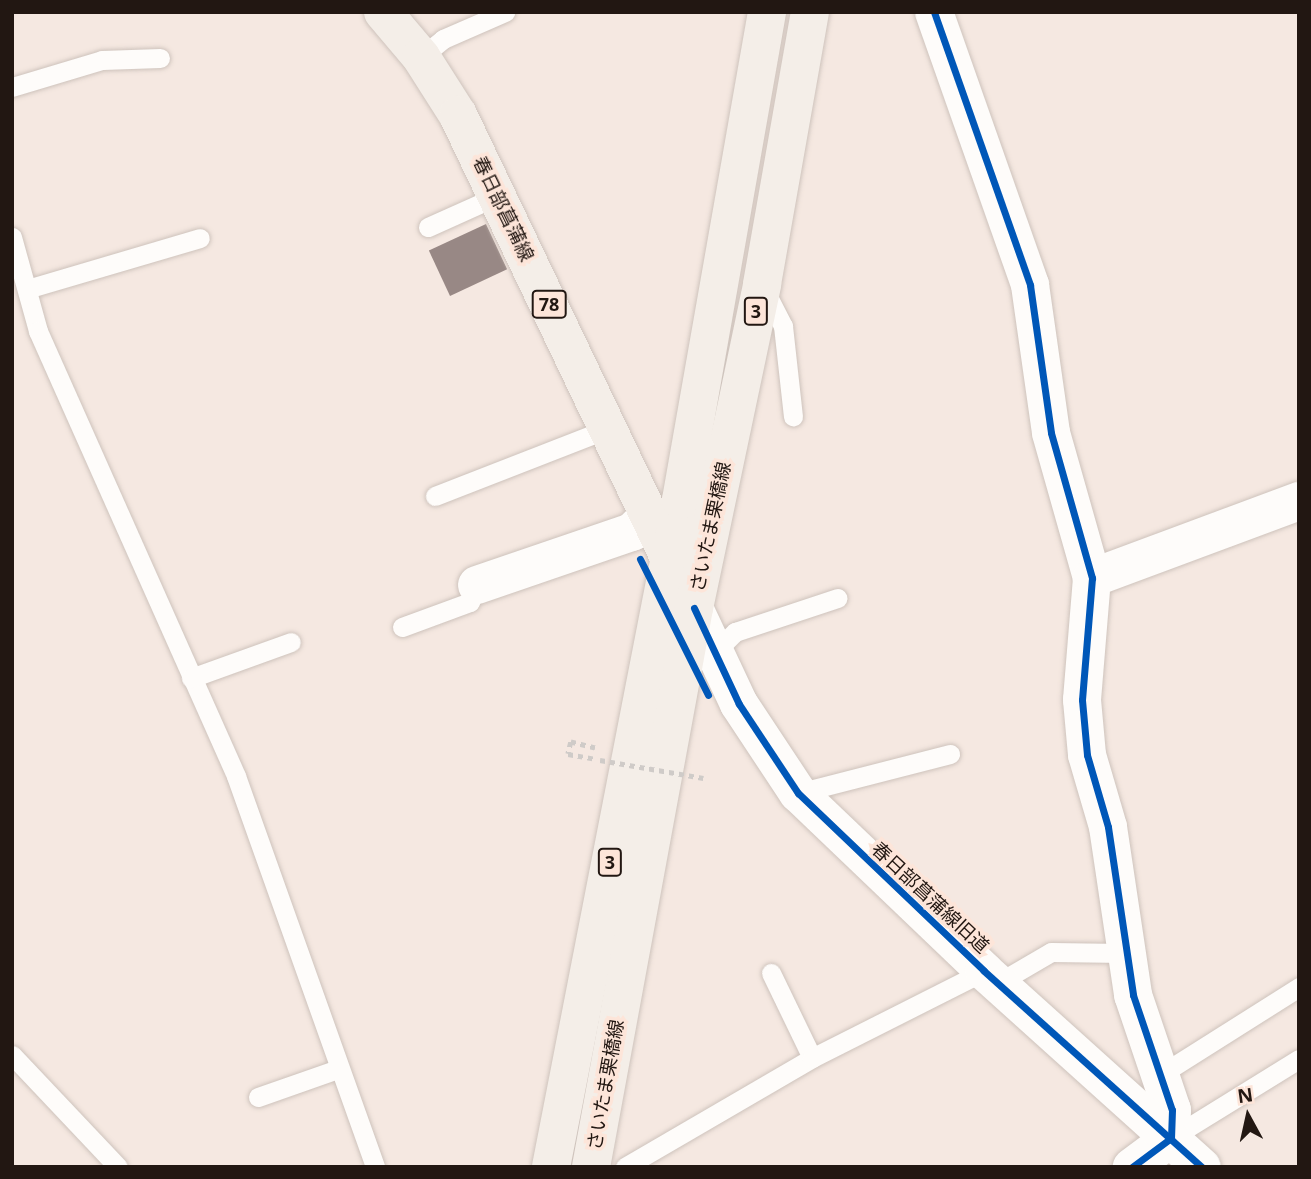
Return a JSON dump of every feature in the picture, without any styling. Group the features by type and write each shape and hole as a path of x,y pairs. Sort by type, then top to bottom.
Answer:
{"main road":[{"name":"春日部菖蒲線","path":"383,12 421,57 458,114 694,608"},
{"name":"さいたま栗橋線","path":"551,1167 669,557 767,12"},
{"name":"さいたま栗橋線","path":"591,1167 694,608 762,284 810,12"}],"street":[{"path":"934,12 1030,285 1051,433 1092,578 1082,700 1086,741 1119,890 1124,953 1133,995 1163,1073 1172,1110 1171,1138 1132,1167"},
{"path":"1092,578 1299,501"},
{"path":"477,585 632,532 650,514"},
{"name":"春日部菖蒲線旧道","path":"694,608 739,704 798,793 991,977 1202,1167"}],"lane":[{"path":"421,57 443,39 505,12"},
{"path":"12,88 102,61 160,58"},
{"path":"428,227 497,196"},
{"path":"12,237 44,344 236,776 375,1167"},
{"path":"27,289 200,238"},
{"path":"762,284 783,326 793,416"},
{"path":"435,496 609,428"},
{"path":"402,627 470,602 477,585"},
{"path":"714,653 736,632 838,598"},
{"path":"191,678 291,642"},
{"path":"798,793 950,754"},
{"path":"625,1167 812,1058 991,977 1051,953 1124,953"},
{"path":"771,973 812,1058"},
{"path":"1163,1073 1299,987"},
{"path":"12,1055 118,1167"},
{"path":"1171,1138 1299,1059"},
{"path":"258,1097 338,1069"}],"path":[{"path":"597,749 571,742 568,754 703,778"}],"building":[{"path":"486,224 507,269 450,296 429,251"}],"cycle path":[{"path":"934,12 1030,285 1051,433 1092,578 1082,700 1087,755 1108,827 1133,995 1172,1110 1171,1138 1132,1167"},
{"path":"640,559 708,695"},
{"path":"694,608 739,704 798,793 984,971 1202,1167"}]}
